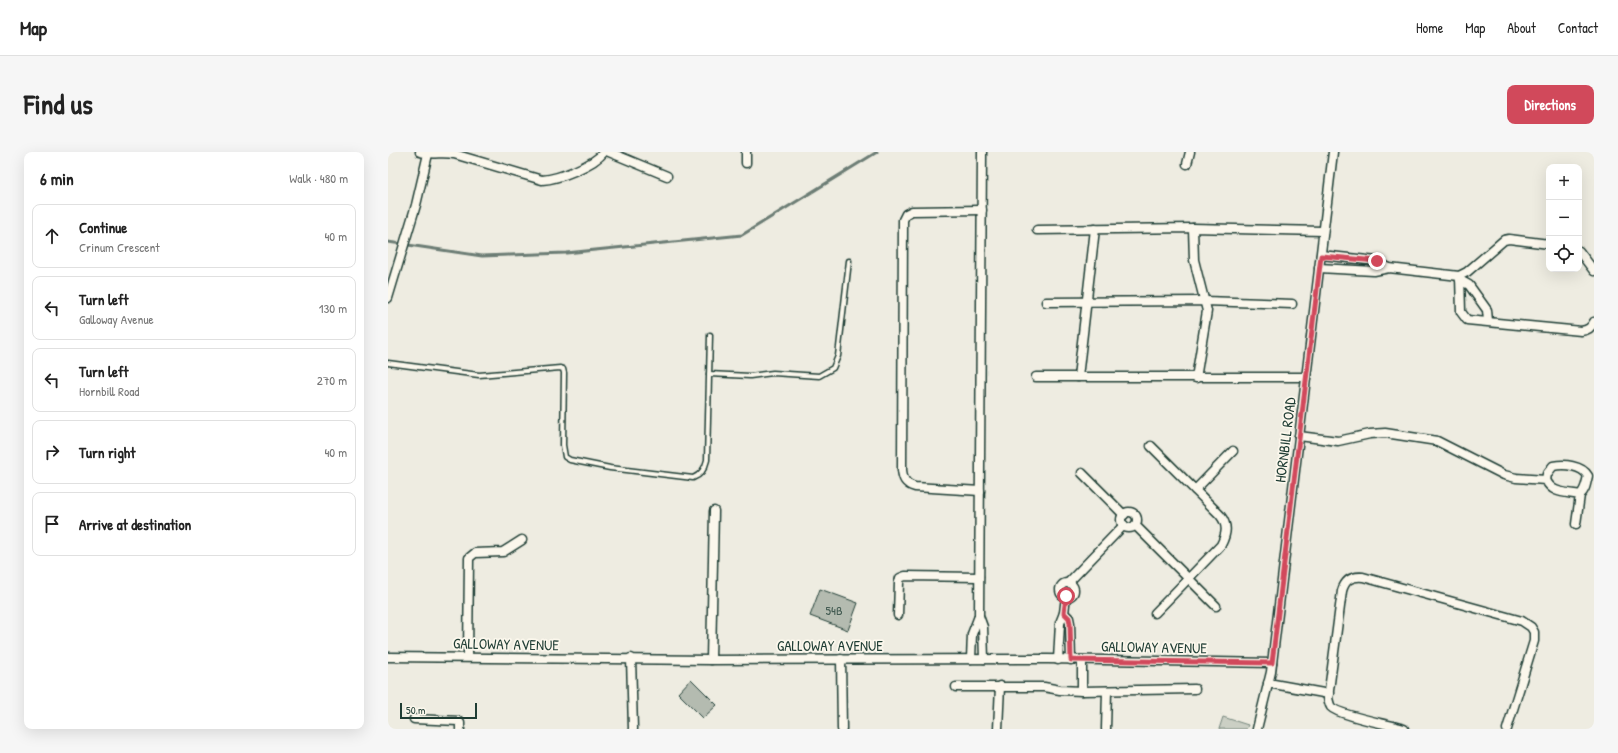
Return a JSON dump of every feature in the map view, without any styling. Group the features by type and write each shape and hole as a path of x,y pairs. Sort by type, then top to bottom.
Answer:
{"street":[{"path":"388,298 414,213 424,153 441,152 454,154 542,180 557,178 567,174 595,160 604,152"},
{"path":"609,152 667,176"},
{"path":"746,152 746,163"},
{"path":"971,659 972,634 979,616 982,152"},
{"path":"1187,164 1190,152"},
{"name":"HORNBILL ROAD","path":"1256,729 1272,663 1333,152"},
{"path":"980,491 915,487 906,483 903,478 903,220 908,212 912,211 982,210"},
{"path":"1037,230 1193,228 1323,231"},
{"path":"1193,228 1194,260 1207,311 1196,378"},
{"path":"1078,377 1095,229"},
{"path":"1460,278 1504,240 1509,239 1546,244"},
{"path":"1582,255 1594,271"},
{"path":"1321,256 1377,261 1389,268"},
{"path":"1319,268 1374,271 1389,268 1460,278 1469,285 1487,310 1488,322"},
{"path":"1460,278 1461,312 1463,316 1470,321 1581,331 1591,327 1594,322"},
{"path":"1046,302 1205,301 1292,304"},
{"path":"1036,377 1306,377"},
{"path":"1299,436 1338,441 1370,434 1384,433 1437,441 1450,446 1504,475 1516,478 1546,480"},
{"path":"1152,446 1220,515 1225,523 1226,530 1221,545 1155,613"},
{"path":"1195,490 1233,451"},
{"path":"1576,524 1580,495 1585,488 1588,476 1581,469 1560,465 1553,466 1550,469 1546,480 1549,487 1554,490 1580,495"},
{"path":"1082,473 1124,515"},
{"path":"711,660 714,511"},
{"path":"1124,525 1122,522 1124,515 1128,512 1133,513 1137,517 1135,525"},
{"path":"1124,525 1132,527 1135,525"},
{"path":"1058,660 1060,623 1064,613 1066,596 1061,593 1060,587 1065,583 1068,583 1124,525"},
{"path":"1135,525 1216,606"},
{"path":"468,658 469,558 476,553 503,552 522,540"},
{"path":"898,615 900,578 905,576 979,577"},
{"path":"1404,729 1335,710 1331,707 1329,702 1328,694 1342,591 1344,584 1349,579 1356,576 1505,616 1528,624 1534,632 1534,641 1507,729"},
{"path":"1064,613 1069,618 1070,623 1071,660"},
{"path":"979,616 984,627 984,659"},
{"name":"GALLOWAY AVENUE","path":"388,657 631,658 711,660 984,659 1272,663"},
{"path":"631,658 633,729"},
{"path":"841,659 842,729"},
{"path":"1082,660 1082,691"},
{"path":"1268,683 1328,694"},
{"path":"998,729 1000,686"},
{"path":"956,687 1044,687 1060,690 1082,691 1195,689"},
{"path":"1106,729 1107,691"},
{"path":"414,719 456,721 460,723 460,729"}],"lane":[{"path":"709,374 750,376 772,373 820,376 833,368 838,356 849,261"},
{"path":"388,364 479,375 560,368 563,369 563,445 565,457 570,460 610,468 689,479 697,477 702,472 707,460 710,335"}],"shaded area":[{"path":"1223,717 1248,725 1246,729 1219,729"}],"building":[{"path":"820,589 858,603 848,630 810,616"},
{"path":"691,679 717,705 703,718 678,693"}],"waterway":[{"path":"388,242 482,256 566,253 742,235 877,152"}],"route":[{"path":"1066,596 1064,613 1069,618 1070,623 1071,660 1272,663 1321,256 1377,261"}]}
